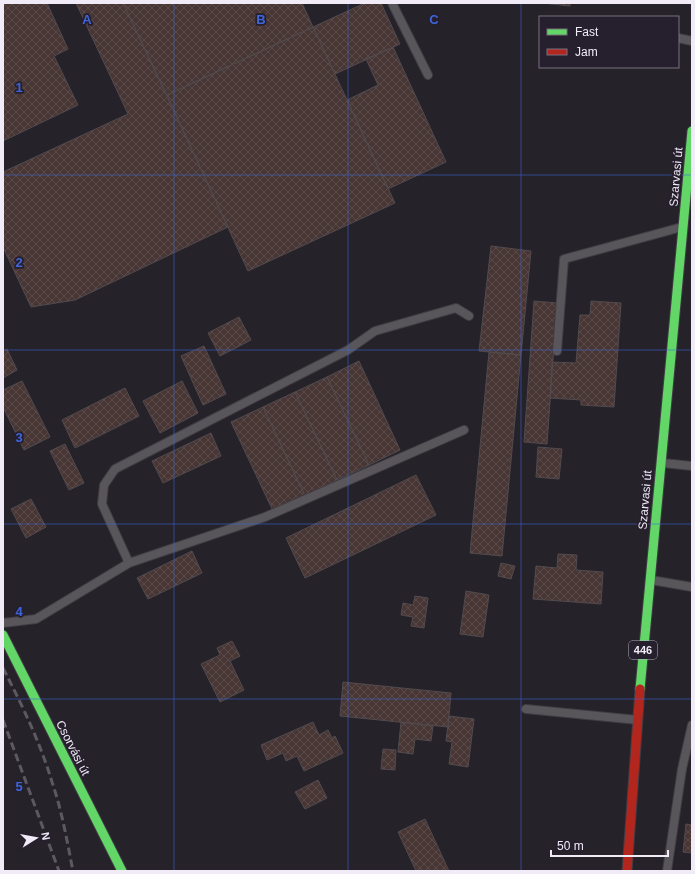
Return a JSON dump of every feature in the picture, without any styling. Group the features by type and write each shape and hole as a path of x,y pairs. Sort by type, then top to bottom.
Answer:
{"main road":[{"name":"Szarvasi út","path":"627,871 638,720 660,463 683,227 689,188 692,132"},
{"name":"Csorvási út","path":"3,635 122,871"}],"lane":[{"path":"392,3 428,75"},
{"path":"679,38 692,41"},
{"path":"557,351 564,259 683,227"},
{"path":"129,563 102,504 104,485 115,469 348,350 375,331 456,308 469,316"},
{"path":"3,623 36,619 129,563 265,517 464,430"},
{"path":"660,463 692,466"},
{"path":"650,580 692,587"},
{"path":"526,708 638,720"},
{"path":"666,871 682,769 692,725"}],"building":[{"path":"3,3 47,3 68,49 54,56 78,105 3,141"},
{"path":"76,3 123,3 228,227 75,300 31,307 3,247 3,172 128,114"},
{"path":"123,3 302,3 313,27 167,95"},
{"path":"365,3 381,3 400,44 335,74 313,27"},
{"path":"542,3 570,3 570,6"},
{"path":"313,27 395,203 248,271 167,95"},
{"path":"393,47 446,162 388,189 347,100 378,85 366,59"},
{"path":"491,246 531,251 521,355 479,351"},
{"path":"534,301 557,303 547,444 524,442"},
{"path":"591,301 621,303 614,407 581,405 581,400 550,398 552,362 576,363 580,315 590,315"},
{"path":"239,317 251,340 220,356 208,333"},
{"path":"204,346 226,394 203,405 181,356"},
{"path":"7,349 17,370 3,378 3,351"},
{"path":"489,352 521,355 502,556 470,553"},
{"path":"359,361 400,450 369,465 327,377"},
{"path":"327,377 369,465 337,480 295,392"},
{"path":"22,381 50,437 24,450 3,407 3,390"},
{"path":"182,381 198,413 160,433 143,401"},
{"path":"125,388 139,416 75,448 62,420"},
{"path":"295,392 337,480 305,496 263,407"},
{"path":"263,407 305,496 273,511 231,422"},
{"path":"211,433 221,456 163,483 152,461"},
{"path":"65,444 84,483 69,490 50,451"},
{"path":"538,447 562,449 559,479 536,477"},
{"path":"416,475 436,515 305,578 286,538"},
{"path":"31,499 46,527 26,538 11,509"},
{"path":"192,551 202,573 148,599 137,578"},
{"path":"558,554 577,555 576,570 603,572 601,604 533,599 536,566 557,568"},
{"path":"501,563 515,566 511,579 498,576"},
{"path":"466,591 489,595 483,637 460,634"},
{"path":"415,596 428,598 424,628 411,626 413,617 401,615 403,603 413,605"},
{"path":"232,641 240,656 230,661 244,690 220,702 201,664 220,655 217,648"},
{"path":"343,682 451,693 448,727 340,716"},
{"path":"449,716 474,719 468,767 449,764 452,742 446,741"},
{"path":"313,722 319,735 328,730 332,738 335,736 343,753 304,771 297,756 286,761 283,753 267,760 261,745"},
{"path":"401,722 433,726 431,741 415,739 413,754 398,752"},
{"path":"383,749 396,750 395,770 381,769"},
{"path":"318,780 327,798 305,809 295,792"},
{"path":"425,819 449,871 416,871 398,832"},
{"path":"686,824 692,825 692,853 683,852"}],"railway":[{"path":"3,668 30,724 56,793 73,871"},
{"path":"3,720 59,871"}],"traffic: fast":[{"path":"640,689 692,131"},
{"path":"3,635 122,871"}],"traffic: jam":[{"path":"627,871 640,689"}]}
